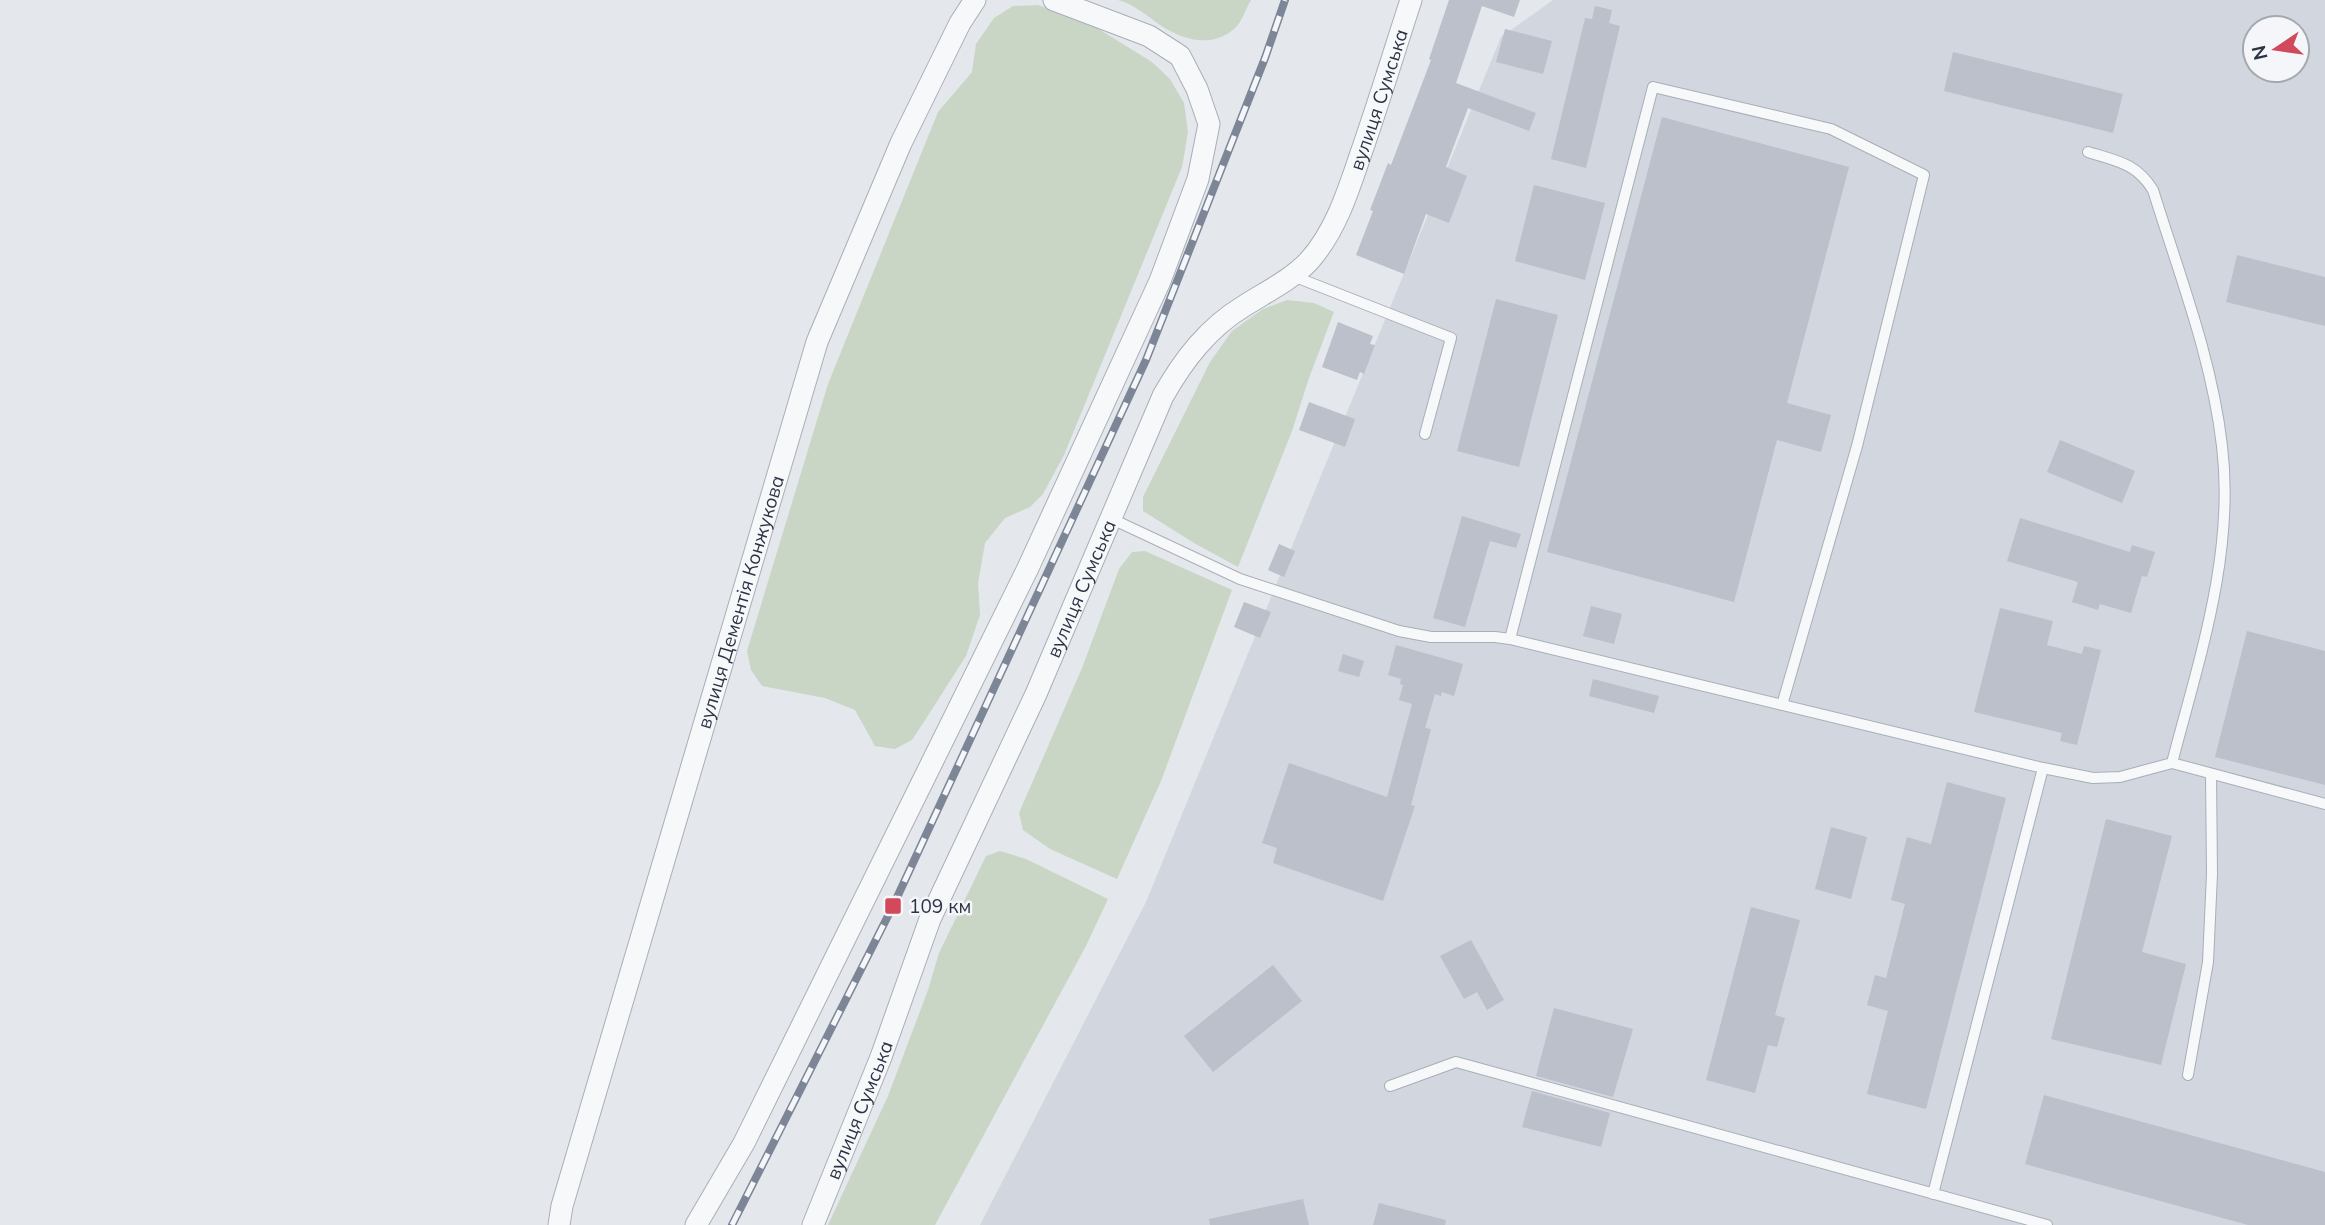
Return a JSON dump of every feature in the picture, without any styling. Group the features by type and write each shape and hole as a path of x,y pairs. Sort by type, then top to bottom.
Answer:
{"street":[{"name":"вулиця Дементія Конжукова","path":"559,1225 562,1206 642,932 817,342 901,143 960,23 975,0"},
{"path":"696,1225 744,1143 1028,568 1160,281 1198,179 1209,124 1197,89 1180,56 1149,36 1054,0"},
{"name":"вулиця Сумська","path":"813,1225 881,1057 930,919 1036,694 1163,396 1175,374 1196,346 1240,308 1293,276 1322,245 1347,194 1411,0"}],"lane":[{"path":"1510,639 1653,87 1831,129 1924,175 1857,446 1782,705"},
{"path":"2088,152 2132,167 2144,177 2153,190 2207,365 2223,449 2222,545 2216,592 2172,763"},
{"path":"1293,276 1451,338 1425,434"},
{"path":"1112,519 1240,579 1399,631 1431,637 1510,639 2093,778 2120,777 2172,763 2325,804"},
{"path":"1933,1194 2043,768"},
{"path":"2188,1075 2208,962 2212,874 2211,774"},
{"path":"1390,1086 1456,1062 2047,1225"}],"shaded area":[{"path":"1553,0 2325,0 2325,1225 980,1225 1146,902 1501,37"}],"green space":[{"path":"1118,0 1251,0 1242,19 1226,35 1198,40 1178,35 1135,7"},
{"path":"1038,5 1092,25 1152,62 1170,79 1184,103 1188,132 1182,167 1064,455 1043,494 1030,507 1005,518 985,543 978,583 980,615 966,656 912,740 895,749 875,746 855,710 825,698 762,686 751,670 747,651 828,384 938,112 972,72 976,44 994,18 1013,6"},
{"path":"1287,300 1314,303 1334,312 1292,431 1238,567 1143,511 1143,497 1210,362 1232,331 1263,309"},
{"path":"1145,551 1232,590 1161,781 1117,879 1050,849 1023,830 1019,813 1082,668 1119,569 1132,552"},
{"path":"1000,851 1026,859 1108,899 1086,946 935,1225 828,1225 888,1096 939,953 986,856"}],"building":[{"path":"1449,0 1520,0 1514,17 1482,6 1456,83 1536,113 1529,131 1468,108 1446,167 1467,176 1449,223 1426,214 1404,274 1356,255 1388,163 1391,165 1431,60 1429,59"},
{"path":"1595,6 1612,10 1609,23 1620,26 1586,168 1551,159 1585,18 1592,19"},
{"path":"1505,29 1552,41 1543,74 1496,62"},
{"path":"1953,52 2123,94 2113,133 1944,91"},
{"path":"1662,117 1849,167 1787,403 1831,415 1821,452 1777,440 1734,602 1547,552"},
{"path":"1534,185 1605,203 1585,280 1515,261"},
{"path":"2237,255 2325,277 2325,326 2226,302"},
{"path":"1496,299 1558,315 1519,467 1457,451"},
{"path":"1338,322 1373,336 1370,344 1375,345 1364,374 1360,372 1357,380 1322,367"},
{"path":"1309,402 1355,419 1345,447 1299,430"},
{"path":"2060,440 2135,471 2122,503 2047,472"},
{"path":"1462,516 1521,534 1516,548 1490,541 1465,627 1433,618"},
{"path":"2020,518 2130,552 2132,545 2155,552 2147,577 2142,576 2131,613 2100,604 2098,610 2072,602 2078,582 2007,561"},
{"path":"1279,544 1295,551 1284,577 1268,570"},
{"path":"1244,602 1271,612 1260,638 1234,627"},
{"path":"1591,606 1622,614 1614,644 1583,636"},
{"path":"2000,608 2053,621 2047,645 2082,654 2084,646 2101,650 2077,745 2060,741 2062,733 1974,712"},
{"path":"2247,631 2325,651 2325,785 2215,757"},
{"path":"1396,645 1463,664 1454,696 1442,692 1441,696 1435,694 1425,728 1431,729 1411,805 1415,806 1383,901 1273,863 1277,848 1262,843 1289,763 1387,797 1412,704 1399,700 1403,685 1400,684 1401,679 1388,675"},
{"path":"1343,654 1364,661 1359,677 1338,671"},
{"path":"1593,679 1659,696 1654,713 1589,696"},
{"path":"1947,782 2006,798 1926,1109 1867,1094 1888,1011 1867,1005 1875,975 1886,978 1905,904 1891,900 1907,837 1931,844"},
{"path":"2106,819 2172,836 2142,952 2186,964 2161,1065 2051,1039"},
{"path":"1831,827 1867,837 1851,899 1815,889"},
{"path":"1751,907 1800,920 1775,1015 1785,1018 1777,1047 1768,1045 1755,1093 1706,1080"},
{"path":"1471,940 1504,1000 1487,1010 1477,992 1464,999 1440,956"},
{"path":"1273,965 1302,1001 1213,1072 1184,1036"},
{"path":"1554,1008 1633,1029 1613,1097 1536,1076"},
{"path":"1532,1091 1610,1113 1601,1147 1522,1127"},
{"path":"2044,1095 2325,1172 2325,1225 2248,1225 2025,1164"},
{"path":"1303,1199 1309,1225 1210,1225 1209,1219"},
{"path":"1379,1203 1446,1220 1445,1225 1373,1225"}],"railway":[{"path":"732,1225 893,906 1146,360 1265,58 1285,0"}],"place":[{"name":"109 км","path":"893,906"}]}
